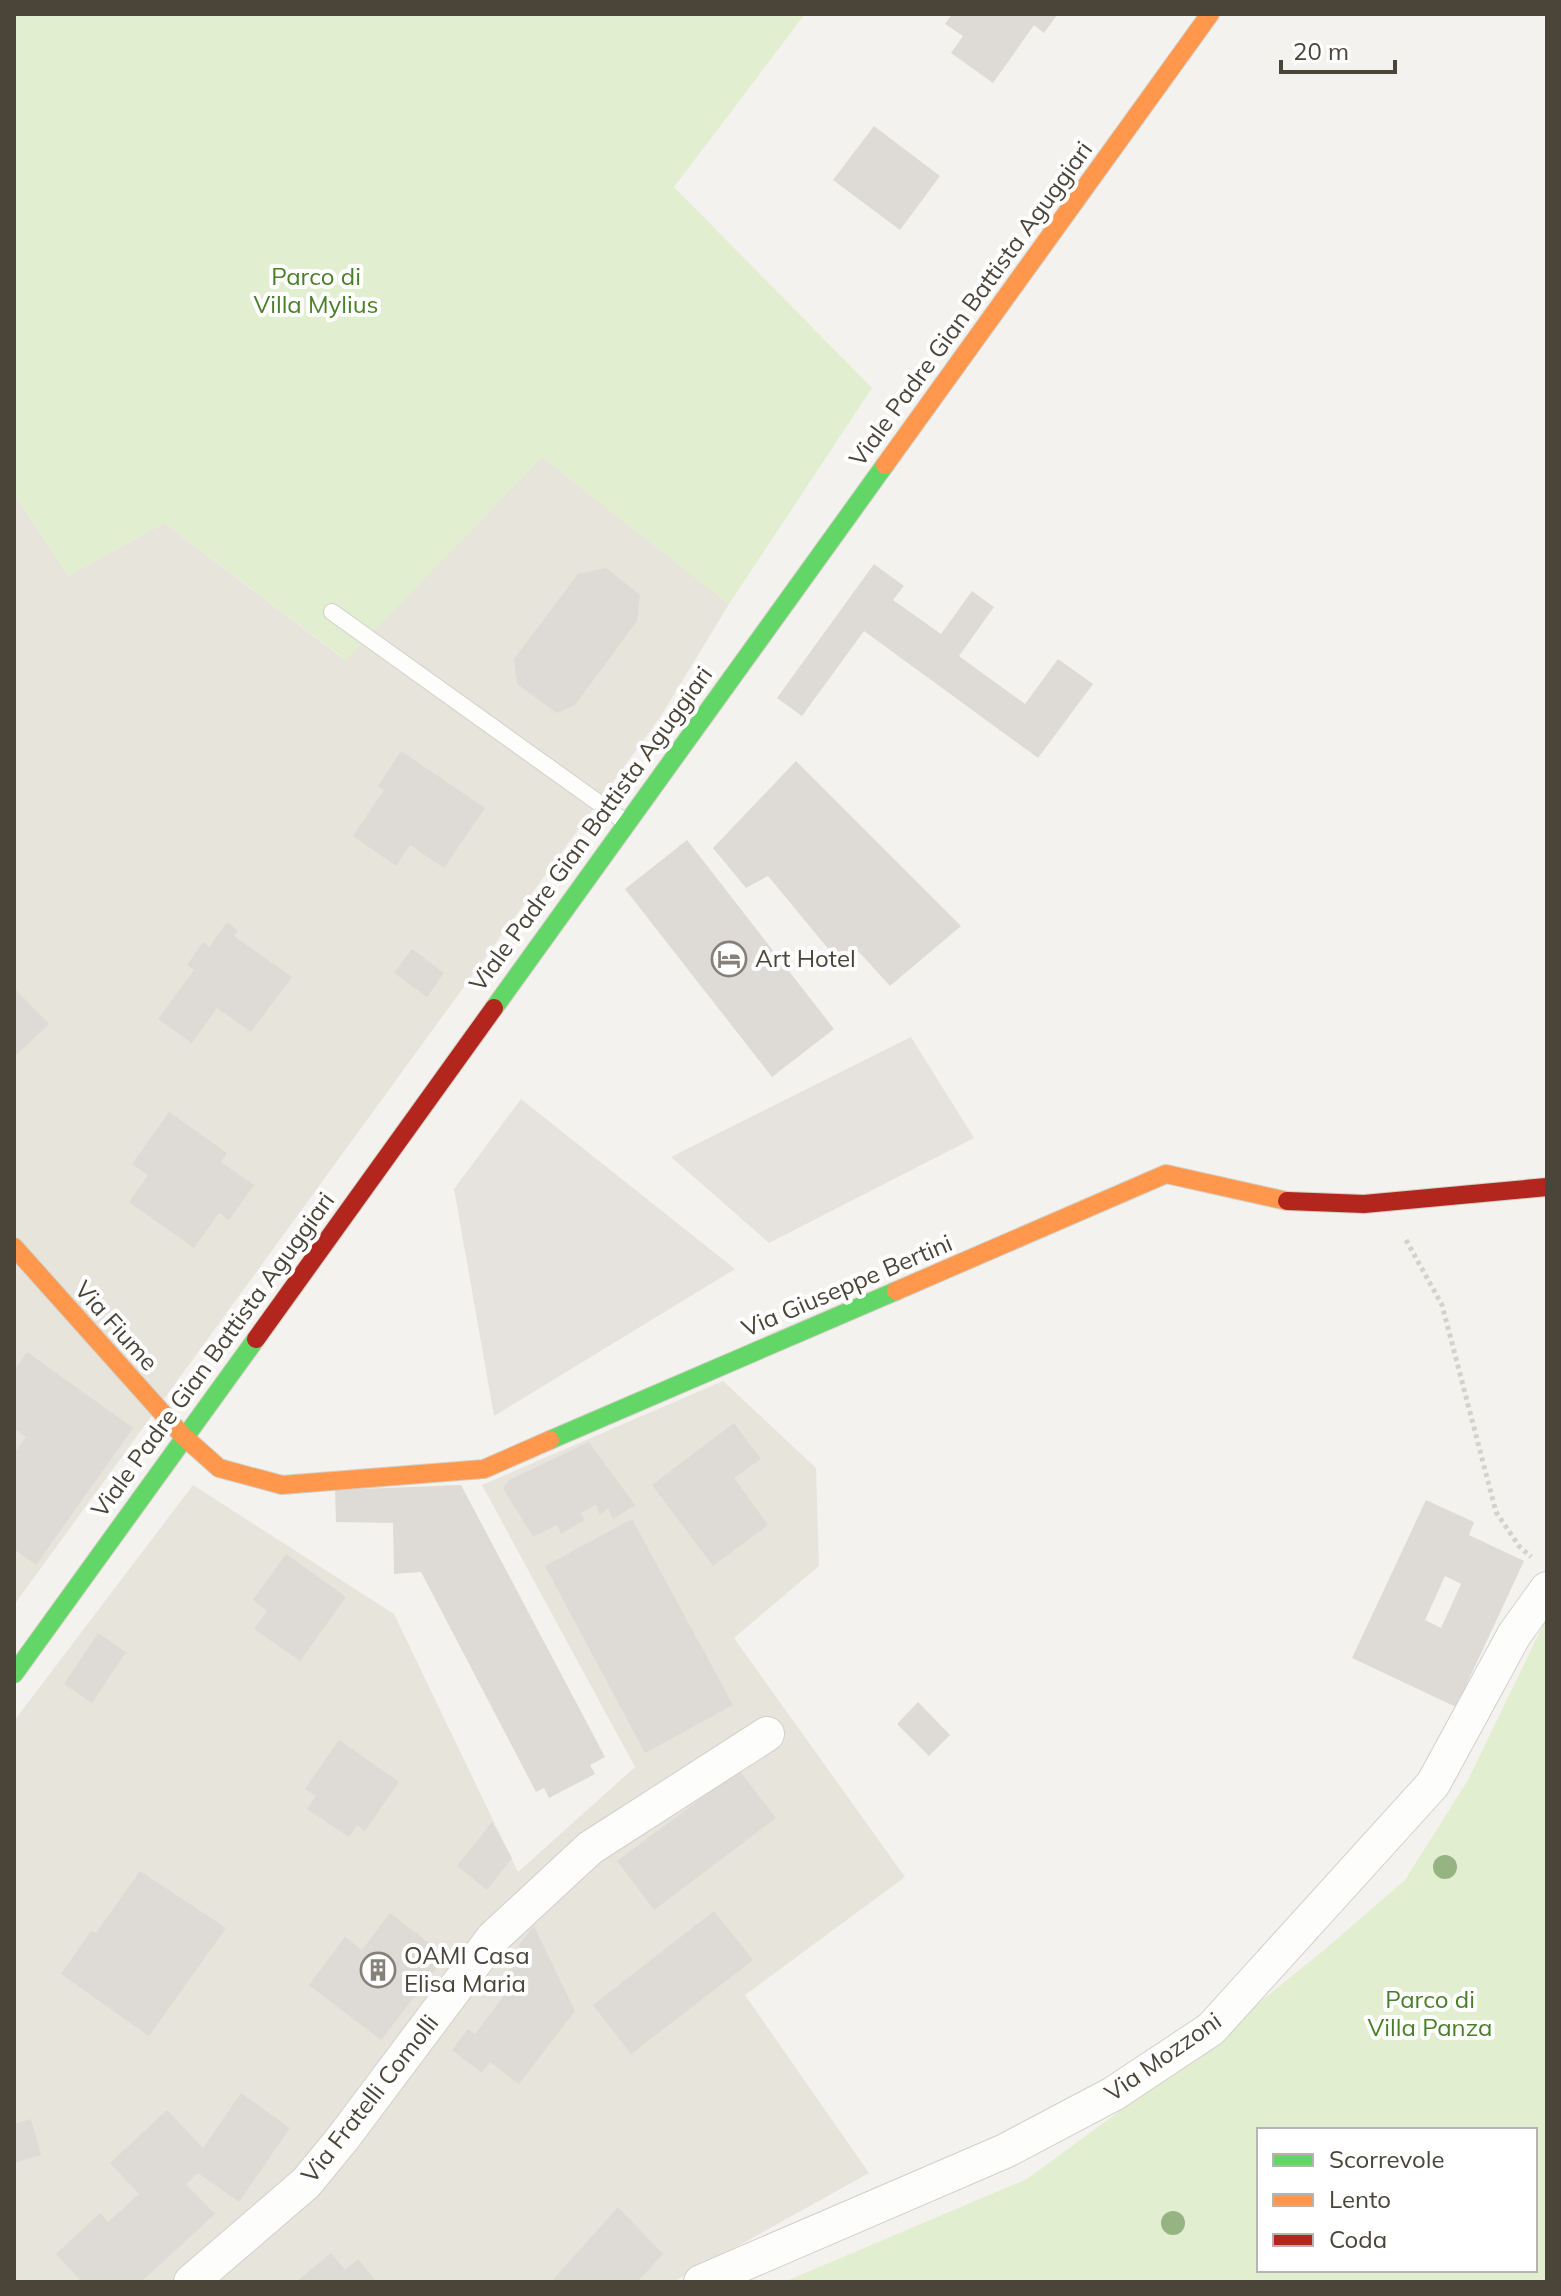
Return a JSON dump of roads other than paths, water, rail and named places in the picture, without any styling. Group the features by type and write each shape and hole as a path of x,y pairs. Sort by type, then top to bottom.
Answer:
{"main road":[{"name":"Viale Padre Gian Battista Aguggiari","path":"14,1674 1210,14"},
{"name":"Via Giuseppe Bertini","path":"183,1436 219,1468 282,1485 484,1469 1166,1174 1290,1202 1364,1204 1547,1187"},
{"name":"Via Fiume","path":"14,1247 183,1436"}],"street":[{"name":"Via Mozzoni","path":"701,2282 1005,2151 1113,2094 1211,2029 1433,1784 1514,1635 1542,1576"},
{"name":"Via Fratelli Comolli","path":"191,2282 306,2183 493,1938 590,1848 767,1734"}],"lane":[{"path":"332,612 626,822"}],"place":[{"name":"Art Hotel","path":"729,959"},
{"name":"OAMI Casa Elisa Maria","path":"378,1970"}],"park label":[{"name":"Parco di Villa Mylius","path":"316,291"},
{"name":"Parco di Villa Panza","path":"1430,2014"}]}
